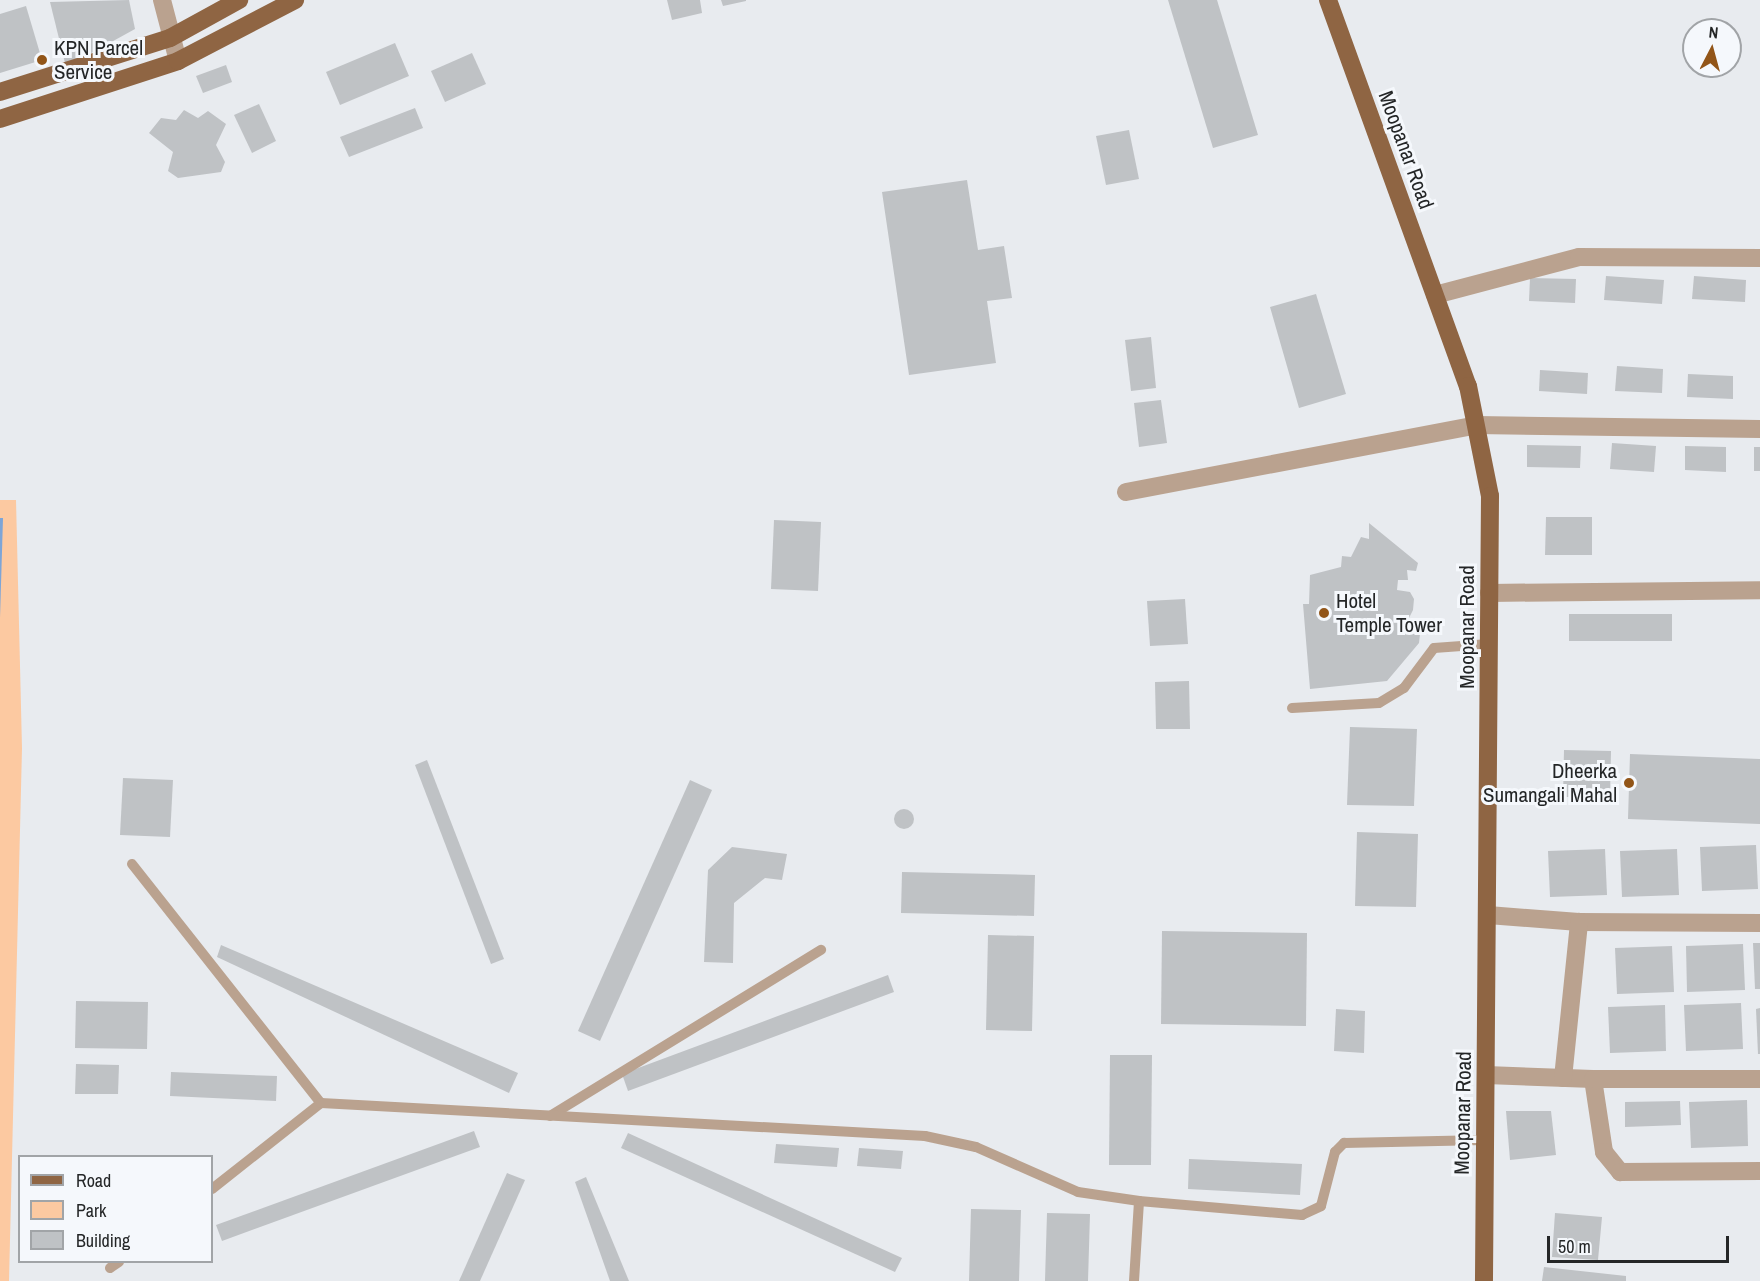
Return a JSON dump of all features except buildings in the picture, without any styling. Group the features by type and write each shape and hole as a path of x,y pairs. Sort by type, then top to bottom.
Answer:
{"main road":[{"path":"0,92 170,38 239,0"},
{"name":"Moopanar Road","path":"1328,0 1468,386 1490,496 1484,1281"},
{"path":"0,119 178,61 287,2"}],"street":[{"path":"162,0 170,38 178,61"},
{"path":"1435,295 1579,257 1760,258"},
{"path":"1125,492 1476,425 1760,429"},
{"path":"1489,593 1760,590"},
{"path":"1488,915 1579,922 1760,923"},
{"path":"1563,1078 1579,922"},
{"path":"1486,1076 1593,1079 1760,1078"},
{"path":"1593,1079 1604,1152 1620,1172 1760,1171"}],"lane":[{"path":"1292,708 1379,703 1404,688 1434,648 1489,644"},
{"path":"132,864 321,1103"},
{"path":"550,1116 821,950"},
{"path":"213,1188 321,1103 925,1136 976,1147 1077,1192 1139,1201 1302,1215 1321,1206 1335,1152 1344,1143 1485,1140"},
{"path":"1134,1281 1139,1201"}],"green space":[{"path":"0,500 16,500 22,748 9,1281 0,1281"}],"water":[{"path":"0,518 3,518 0,618"}],"place":[{"name":"KPN Parcel Service","path":"42,60"},
{"name":"Hotel Temple Tower","path":"1324,613"},
{"name":"Dheerka Sumangali Mahal","path":"1629,783"}]}
